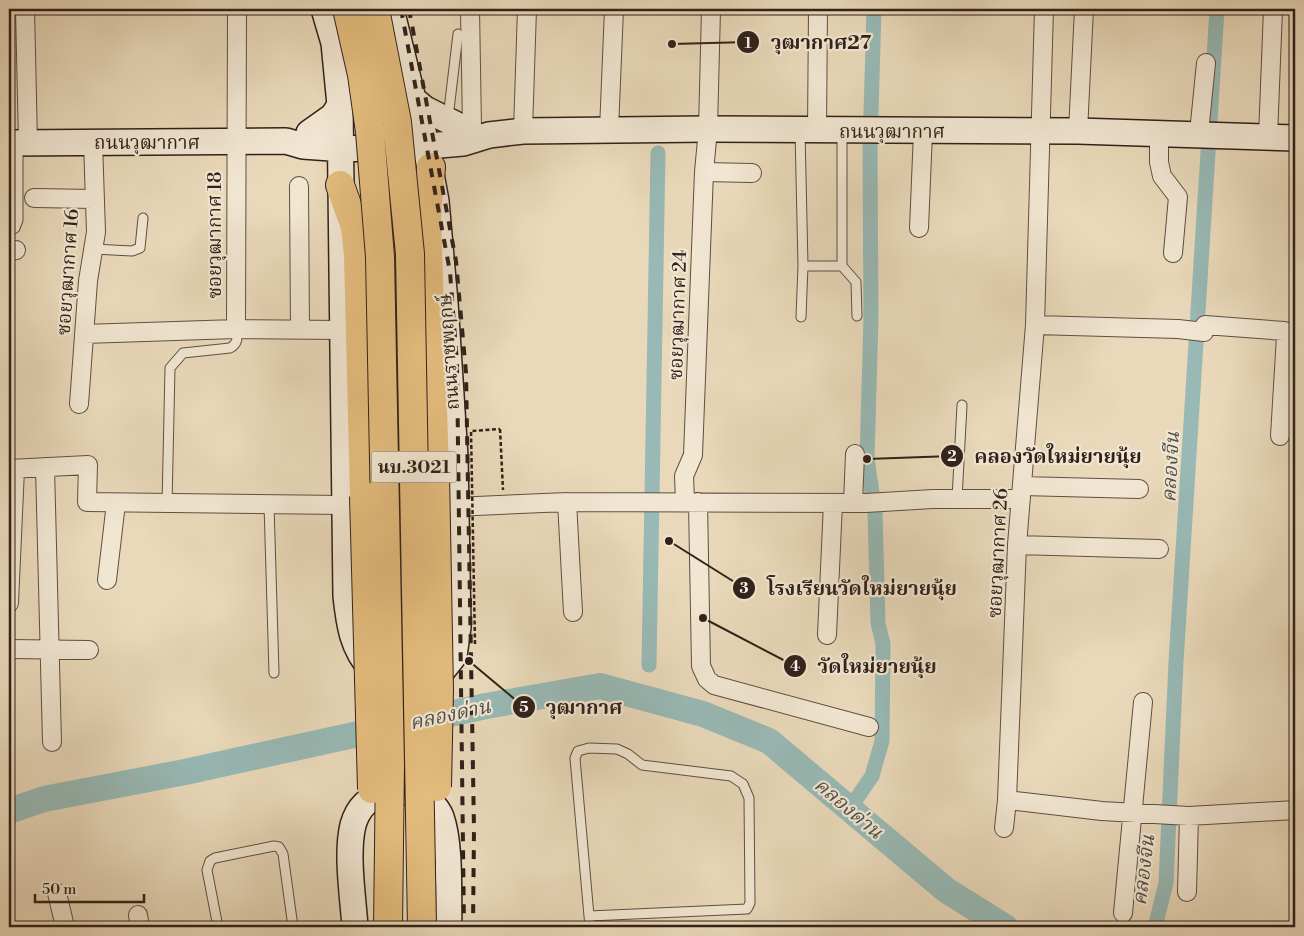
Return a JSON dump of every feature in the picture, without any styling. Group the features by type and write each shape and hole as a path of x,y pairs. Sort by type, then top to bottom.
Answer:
{"main road":[{"name":"ถนนราชพฤกษ์","path":"324,9 334,43 340,105 341,330 354,500 346,596 350,633 360,654 371,670 389,680 410,681 428,679 442,671 454,656 458,627 454,506 455,457 441,238 427,148 391,9"},
{"name":"นบ.3021","path":"347,9 362,75 370,132 380,257 390,764 387,927"},
{"name":"ถนนราชพฤกษ์","path":"375,9 397,122 405,186 410,254 422,927"},
{"path":"413,99 466,131 445,152 427,148 439,732 434,830 422,927"},
{"path":"340,105 333,116 299,140 319,156 340,185 355,227 358,255 354,500 371,774 387,927"},
{"name":"ถนนวุฒากาศ","path":"18,143 339,140 427,148 466,131 708,129 923,132 1078,131 1295,138"},
{"path":"355,927 351,856 353,825 360,808 370,799 379,794 399,791 417,794 426,800 440,816 445,836 448,927"}],"street":[{"name":"ซอยวุฒากาศ 18","path":"236,329 235,141 237,9"},
{"path":"466,131 470,9"},
{"path":"523,132 526,9"},
{"path":"609,130 614,9"},
{"name":"ซอยวุฒากาศ 24","path":"711,9 708,129 704,172 693,455 684,476 691,502 701,666 707,679 714,685 869,727"},
{"path":"809,130 818,9"},
{"name":"ซอยวุฒากาศ 26","path":"1004,828 1007,800 1021,493 1035,325 1044,9"},
{"path":"1078,131 1084,9"},
{"path":"1268,137 1273,9"},
{"path":"18,143 20,13"},
{"path":"1205,134 1206,63"},
{"path":"919,228 923,132"},
{"path":"1159,133 1159,162 1162,176 1178,197 1174,254"},
{"name":"ซอยวุฒากาศ 16","path":"79,404 84,334 96,232 93,142"},
{"path":"704,172 752,173"},
{"path":"299,186 300,330"},
{"path":"20,201 94,199"},
{"path":"1035,325 1178,329 1197,332 1204,332 1204,325 1281,330 1285,333 1280,436"},
{"path":"84,334 236,329 341,330"},
{"path":"855,454 866,502"},
{"path":"9,603 12,469 88,465 87,502 269,504 354,500"},
{"path":"45,467 52,742"},
{"path":"454,506 567,502 866,502 957,499 1021,493 1139,489"},
{"path":"567,502 573,612"},
{"path":"827,635 833,502"},
{"path":"107,580 116,503"},
{"path":"1018,545 1159,549"},
{"path":"9,649 89,650"},
{"path":"1123,913 1134,813 1143,702"},
{"path":"1007,800 1134,813 1173,815 1237,815 1295,810"},
{"path":"1173,815 1187,892"},
{"path":"57,893 65,927"}],"lane":[{"path":"458,34 466,131"},
{"path":"801,317 809,130"},
{"path":"857,316 856,282 842,266 859,131"},
{"path":"9,232 15,228 20,201 18,143"},
{"path":"93,249 132,251 140,248 143,218"},
{"path":"803,266 842,266"},
{"path":"167,504 170,368 182,353 230,348 237,341 236,329"},
{"path":"957,499 962,405"},
{"path":"269,504 274,673"},
{"path":"589,916 747,909 750,904 750,798 743,784 731,776 642,765 628,754 617,749 589,748 578,751 575,758 589,916 590,927"},
{"path":"218,927 208,870 210,861 215,858 274,846 279,847 283,854 293,927"}],"path":[{"path":"475,644 472,430 500,429 503,490"}],"waterway":[{"path":"850,808 872,776 882,741 883,644 878,623 875,513 867,459 871,318 870,148 874,9"},
{"name":"คลองจีน","path":"1155,927 1166,883 1176,662 1217,9"},
{"path":"649,665 658,153"},
{"name":"คลองด่าน","path":"9,811 44,799 185,772 486,706 600,686 703,714 769,741 946,890 1005,927"}],"railway":[{"path":"401,9 450,272 457,363 464,927"},
{"path":"409,9 456,261 466,373 474,829 473,927"}],"place":[{"name":"วุฒากาศ27","path":"672,44"},
{"name":"คลองวัดใหม่ยายนุ้ย","path":"867,459"},
{"name":"โรงเรียนวัดใหม่ยายนุ้ย","path":"669,541"},
{"name":"วัดใหม่ยายนุ้ย","path":"703,618"},
{"name":"วุฒากาศ","path":"469,661"}]}
